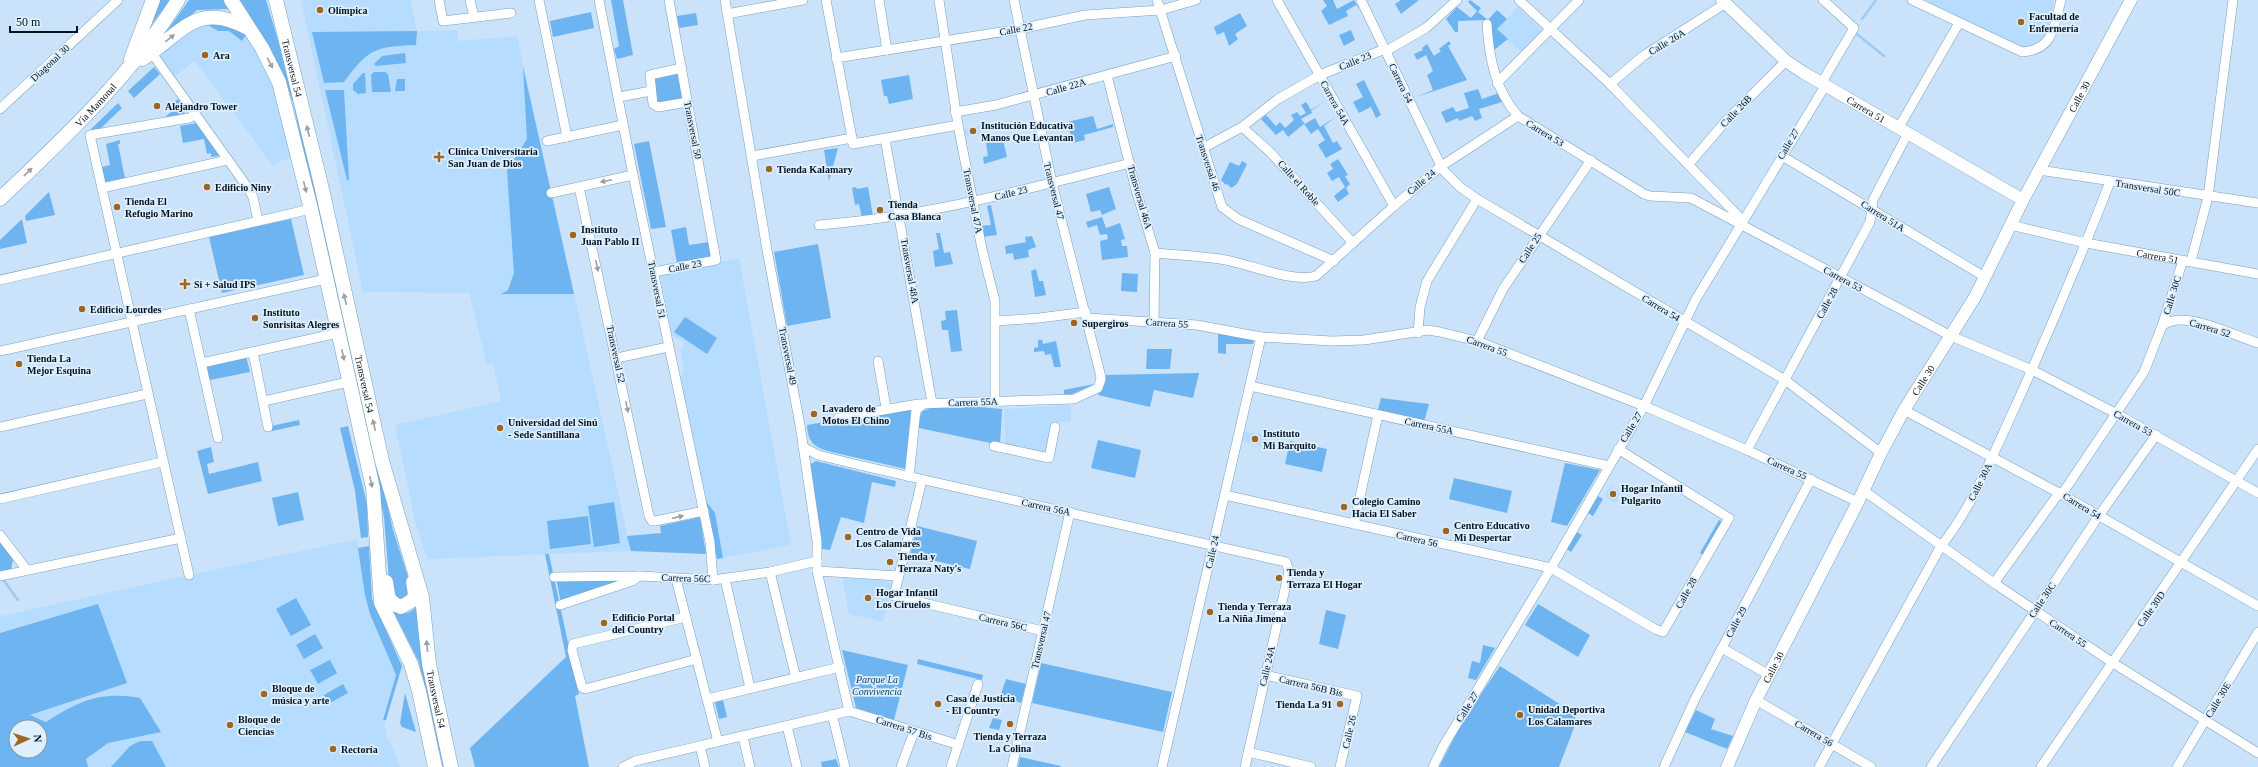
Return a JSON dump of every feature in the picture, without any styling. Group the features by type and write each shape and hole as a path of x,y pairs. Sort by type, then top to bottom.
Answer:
{"main road":[{"path":"127,69 153,0"},
{"name":"Vía Mamonal","path":"0,199 63,137 127,69 149,50 178,0"},
{"name":"Transversal 54","path":"231,0 250,29 279,82 311,209 375,504 381,603 411,664 419,691 435,767"},
{"name":"Transversal 54","path":"276,0 322,189 390,490 422,597 429,664 451,767"},
{"name":"Calle 30","path":"1727,767 1756,700 1861,497 1881,452 1904,410 1973,301 2023,200 2131,0"},
{"name":"Carrera 51","path":"1728,2 1786,61 1823,85 1904,130 2023,200"},
{"path":"149,50 189,24 206,15 219,15 232,19 250,29"},
{"path":"375,504 388,599 396,605 406,606 413,600 415,590 390,490"}],"street":[{"name":"Diagonal 30","path":"0,109 118,0"},
{"path":"439,0 443,21 511,13"},
{"path":"470,0 474,18"},
{"path":"539,0 567,137"},
{"name":"Transversal 51","path":"599,0 668,347 704,511 712,554 713,580"},
{"name":"Transversal 50","path":"669,0 716,260"},
{"name":"Transversal 49","path":"724,0 803,447 817,541 817,571 850,711"},
{"path":"727,14 803,0"},
{"path":"826,0 853,144 958,125"},
{"path":"879,0 887,50"},
{"name":"Transversal 47A","path":"939,0 955,112 995,301 997,321 995,401"},
{"name":"Transversal 47","path":"1014,0 1032,96 1052,183 1087,315 1101,379"},
{"name":"Transversal 46","path":"1157,0 1176,56 1222,207 1238,218 1334,261"},
{"name":"Calle 22","path":"836,58 946,42 1020,29 1085,15 1161,10 1196,0"},
{"name":"Carrera 54A","path":"1277,0 1394,206"},
{"name":"Carrera 54","path":"1361,0 1440,167 1460,187 1477,199 1785,380 1881,452"},
{"name":"Calle 23","path":"1203,148 1242,127 1278,100 1320,75 1385,50 1426,28 1456,0"},
{"name":"Carrera 53","path":"1519,0 1610,84 1689,164 1742,224"},
{"path":"1497,83 1579,0"},
{"name":"Calle 27","path":"1433,767 1444,745 1551,568 1608,466 1644,406 1684,321 1782,156 1854,28 1823,0"},
{"path":"1912,0 2018,51 2031,51 2042,47 2049,40 2054,29 2061,0"},
{"name":"Calle 30C","path":"1994,583 2061,493 2117,414 2144,372 2187,260 2208,197 2233,0"},
{"name":"Calle 26A","path":"1610,84 1643,56 1728,2"},
{"name":"Calle 28","path":"1747,450 1870,222 1873,209 1873,200 1904,130 1959,23"},
{"name":"Carrera 53","path":"1487,24 1489,47 1497,83 1507,103 1518,116 1644,194 1650,196 1691,198 1951,336 2032,370 2117,414 2258,493"},
{"path":"149,50 248,188 253,198 258,221"},
{"name":"Calle 22A","path":"955,112 996,105 1032,96 1176,56"},
{"name":"Calle 26B","path":"1689,164 1725,122 1786,61"},
{"path":"682,68 650,75 653,104 656,107 688,102"},
{"name":"Transversal 46A","path":"1107,75 1156,253 1154,322"},
{"path":"618,97 651,91"},
{"path":"189,576 162,462 90,135 189,118 195,115"},
{"name":"Calle 24","path":"1156,253 1220,259 1306,278 1316,276 1440,167 1518,116"},
{"path":"547,141 623,125"},
{"name":"Calle el Roble","path":"1242,127 1271,153 1353,243"},
{"path":"752,156 852,138"},
{"name":"Transversal 48A","path":"885,139 900,215 929,403"},
{"name":"Carrera 51A","path":"1782,156 1985,277"},
{"path":"102,188 228,160"},
{"name":"Calle 25","path":"1477,341 1503,289 1538,235 1591,160"},
{"name":"Calle 23","path":"819,225 861,222 973,202 1130,163"},
{"name":"Transversal 50C","path":"2039,170 2208,197 2258,203"},
{"path":"551,193 633,175"},
{"name":"Calle 30A","path":"1819,767 1941,546 1958,523 1992,457 2032,370 2086,243 2110,182"},
{"name":"Transversal 52","path":"579,187 617,358 649,516 652,521 704,511"},
{"path":"1418,333 1420,307 1428,281 1477,199"},
{"path":"0,280 311,209"},
{"name":"Carrera 51","path":"2011,225 2086,243 2258,274"},
{"name":"Calle 23","path":"654,272 716,260"},
{"path":"0,351 326,279"},
{"path":"189,309 218,438"},
{"name":"Carrera 55","path":"997,321 1087,315 1197,325 1261,337 1348,341 1418,333 1428,330 1477,341 1644,406 1810,479 1861,497 1941,546 2113,663 2258,753"},
{"name":"Carrera 52","path":"2162,326 2170,321 2193,321 2258,343"},
{"path":"202,363 338,333"},
{"name":"Calle 24","path":"1162,767 1261,337"},
{"path":"617,358 668,347"},
{"path":"253,352 268,427"},
{"path":"878,361 886,408"},
{"name":"Carrera 55A","path":"838,418 886,408 929,403 1074,399 1094,390 1101,379"},
{"path":"264,401 348,382"},
{"name":"Carrera 55A","path":"1250,386 1608,466"},
{"path":"0,427 147,394"},
{"path":"909,477 916,410 929,403"},
{"name":"Carrera 54","path":"1904,410 2061,493 2098,517 2258,606"},
{"path":"1354,524 1378,415"},
{"path":"994,446 1049,458 1055,427"},
{"name":"Calle 30C","path":"1931,767 2098,517 2156,436"},
{"name":"Carrera 56A","path":"803,447 818,455 922,480 1214,544 1283,561 1288,565"},
{"name":"Calle 28","path":"1618,449 1727,515 1729,520 1665,630"},
{"name":"Calle 30D","path":"2041,767 2182,563 2258,449"},
{"path":"0,499 162,462"},
{"name":"Calle 29","path":"1664,767 1695,699 1810,479"},
{"path":"817,571 898,576 922,480"},
{"name":"Carrera 56","path":"1225,495 1551,568 1658,631 1665,630"},
{"name":"Transversal 47","path":"1012,767 1070,512"},
{"path":"0,535 27,570"},
{"path":"3,575 181,538"},
{"name":"Carrera 56C","path":"554,577 640,576 713,580 770,572 817,561"},
{"name":"Calle 24A","path":"1245,767 1289,571 1288,565"},
{"path":"770,572 796,678"},
{"path":"560,605 632,581 640,576"},
{"name":"Carrera 56C","path":"898,576 894,596 1043,631"},
{"path":"676,579 718,742"},
{"path":"725,579 750,688"},
{"path":"686,616 573,644 572,650 581,684 585,689 697,659"},
{"name":"Calle 30E","path":"2177,767 2258,632"},
{"path":"1722,648 1769,675"},
{"path":"707,699 840,667"},
{"name":"Carrera 56B Bis","path":"1265,676 1357,696"},
{"path":"951,767 978,684"},
{"name":"Calle 26","path":"1340,767 1357,696"},
{"name":"Carrera 56","path":"1756,700 1871,767"},
{"path":"623,767 635,761 850,711"},
{"name":"Carrera 57 Bis","path":"850,711 959,745"},
{"path":"832,714 845,767"},
{"path":"787,726 798,767"},
{"path":"901,767 914,732"},
{"path":"743,737 750,767"},
{"path":"700,746 705,767"},
{"path":"1248,752 1311,767"}],"shaded area":[{"path":"301,0 410,0 417,31 458,30 458,41 517,36 631,551 427,559 416,525 395,425 501,401 493,364 487,366 469,293 363,292"},
{"path":"1925,0 2054,0 2047,34 2039,46 2021,48"},
{"path":"1518,7 1543,31 1522,53 1497,29"},
{"path":"201,23 247,33 274,85 291,158 283,160 273,166 195,61 174,77 159,55 185,33"},
{"name":"Institución Educativa Manos Que Levantan","path":"980,126 981,133 966,136 964,129"},
{"path":"739,258 791,545 723,558 715,513 705,500 681,377 684,372 681,351 685,342 672,336 660,275"},
{"path":"1071,405 1071,422 1050,422 1047,454 1005,446 1004,409"},
{"name":"Instituto Mi Barquito","path":"1244,431 1268,436 1265,447 1242,441"},
{"name":"Hogar Infantil Pulgarito","path":"1611,486 1621,492 1615,503 1604,496"},
{"path":"357,539 365,595 370,614 396,675 383,719 386,720 384,728 387,730 385,736 390,741 400,767 0,767 0,616"},
{"name":"Hogar Infantil Los Ciruelos","path":"842,575 893,582 883,622 849,614"}],"green space":[{"path":"159,0 170,0 149,28"},
{"path":"189,0 226,0 231,9 197,10 159,42"},
{"path":"240,0 266,0 286,67 326,228 393,530 413,592 398,603 389,580 384,517 293,103 283,76 263,38"},
{"path":"611,0 623,0 633,55 617,59 614,49 619,46"},
{"path":"1323,0 1333,0 1337,9 1354,0 1360,10 1356,5 1346,11 1348,16 1329,25 1321,11 1327,6"},
{"path":"1401,0 1419,0 1401,14 1395,4"},
{"path":"1470,0 1481,8 1478,12 1488,20 1458,21 1458,32 1455,32 1446,19 1457,7 1471,18 1477,11 1468,2"},
{"path":"1497,10 1507,19 1497,29 1508,39 1494,50 1492,32 1488,20"},
{"path":"591,12 594,28 553,37 550,21"},
{"path":"696,13 698,25 679,28 677,16"},
{"path":"1240,13 1247,26 1235,34 1238,39 1229,46 1224,32 1217,35 1214,27"},
{"path":"211,19 247,33 242,41 229,31 218,31 203,22"},
{"path":"1351,30 1355,40 1344,46 1339,35"},
{"path":"417,31 416,45 391,47 374,52 360,62 344,82 324,83 312,32"},
{"path":"1449,41 1451,44 1448,46 1467,80 1416,97 1433,90 1427,75 1433,71 1426,55 1417,60 1414,54 1423,50 1422,48 1427,44 1434,56 1441,51 1439,49"},
{"path":"405,53 406,63 376,66 374,64 382,56"},
{"path":"154,67 160,74 134,98 128,91"},
{"path":"523,67 574,294 501,294 508,290 514,273 507,171 527,139"},
{"path":"680,70 685,100 657,105 652,75"},
{"path":"374,72 385,72 388,74 391,92 372,92 371,75"},
{"path":"363,73 365,73 366,93 358,94 353,90 353,84"},
{"path":"909,75 913,99 889,104 887,96 884,96 881,80"},
{"path":"397,79 405,79 405,91 395,91"},
{"path":"1364,80 1381,115 1376,118 1371,107 1359,113 1353,102 1363,97 1356,84"},
{"path":"1478,89 1482,99 1499,93 1502,102 1479,109 1482,118 1475,121 1472,116 1459,121 1458,118 1446,123 1441,112 1453,107 1456,112 1469,108 1464,93"},
{"path":"325,90 344,90 349,180 347,180"},
{"path":"178,99 186,108 184,114 159,122 176,108 172,104"},
{"path":"1327,100 1311,111 1312,113 1301,119 1305,124 1315,118 1320,127 1336,117 1324,126 1333,143 1337,141 1342,149 1326,158 1318,145 1325,140 1318,129 1311,134 1304,124 1288,137 1283,130 1276,135 1261,119 1266,115 1276,126 1280,122 1285,128 1294,120 1291,115 1297,112 1300,116 1306,113 1301,105 1306,102 1311,110"},
{"path":"118,103 122,108 100,129 89,131"},
{"path":"1093,116 1097,129 1113,124 1113,127 1084,135 1085,140 1073,143 1067,122"},
{"path":"196,123 219,156 211,157 211,153 207,154 204,139 183,143 180,126"},
{"path":"120,140 120,144 118,144 125,178 105,182 102,167 110,165 106,144"},
{"path":"1003,140 1007,157 984,164 983,157 988,156 986,143"},
{"path":"649,141 666,227 651,229 634,144"},
{"path":"838,148 829,181 824,150"},
{"path":"1338,159 1348,175 1345,176 1350,184 1346,188 1349,194 1338,202 1334,196 1345,187 1339,177 1332,181 1327,173 1333,169 1330,164"},
{"path":"1242,161 1247,164 1237,184 1231,188 1221,180 1230,162 1239,166"},
{"path":"856,187 857,189 868,187 873,216 862,218 859,204 855,205 852,188"},
{"path":"1109,187 1116,209 1102,215 1100,210 1091,212 1086,194"},
{"path":"49,192 55,215 26,221 25,216"},
{"path":"991,205 997,235 982,237 981,226 991,225 987,206"},
{"path":"1102,217 1106,228 1120,223 1125,239 1121,240 1122,246 1127,246 1128,257 1102,260 1100,241 1108,239 1107,234 1100,235 1097,225 1088,228 1086,222"},
{"path":"22,219 27,243 0,249 0,240"},
{"path":"291,219 304,275 222,293 209,237"},
{"path":"686,227 689,245 709,242 711,257 677,263 671,230"},
{"path":"936,233 940,233 944,253 950,252 953,264 935,267 933,251 939,249"},
{"path":"1032,236 1036,247 1028,250 1029,257 1014,260 1013,253 1006,254 1005,246 1026,242 1025,237"},
{"path":"818,244 831,318 787,326 774,252"},
{"path":"1036,269 1039,281 1043,281 1046,295 1035,297 1031,271"},
{"path":"1122,273 1138,274 1137,292 1121,291"},
{"path":"957,310 962,351 951,352 948,330 942,330 941,321 946,320 945,311"},
{"path":"685,317 717,338 707,354 674,332"},
{"path":"1218,333 1254,340 1253,344 1226,344 1226,354 1218,353"},
{"path":"1038,340 1042,340 1043,344 1056,341 1061,367 1054,367 1051,354 1045,355 1044,351 1034,352 1034,348 1038,347"},
{"path":"1147,349 1172,349 1170,369 1146,369"},
{"path":"246,356 250,372 210,380 206,365"},
{"path":"1199,373 1193,398 1154,390 1150,407 1098,395 1105,384 1106,375"},
{"path":"1094,384 1072,394 1064,395 1064,390"},
{"path":"1381,398 1429,404 1424,422 1377,413"},
{"path":"944,404 1002,409 1000,445 919,428 919,419 923,411"},
{"path":"911,407 906,469 827,451 814,445 808,435 807,425"},
{"path":"299,420 300,425 272,431 271,426"},
{"path":"348,426 367,504 368,537 361,538 355,491 340,428"},
{"path":"1098,440 1141,450 1135,478 1091,468"},
{"path":"1290,441 1327,449 1322,472 1285,464"},
{"path":"211,447 214,462 207,464 209,474 258,462 262,481 208,494 197,451"},
{"path":"816,461 896,481 895,487 872,482 864,523 841,517 830,550 822,549 810,467 811,464"},
{"path":"1565,463 1600,470 1567,526 1551,522"},
{"path":"1454,478 1512,491 1507,513 1449,499"},
{"path":"298,492 304,520 278,526 272,498"},
{"path":"1598,496 1603,499 1593,516 1588,513"},
{"path":"705,500 715,513 723,558 717,559"},
{"path":"614,502 620,543 594,547 588,506"},
{"path":"588,516 591,544 550,549 547,521"},
{"path":"700,517 706,554 631,551 627,536 661,533 660,526"},
{"path":"1719,520 1723,522 1703,555 1700,553"},
{"path":"917,526 977,541 970,569 910,555"},
{"path":"1577,532 1582,535 1571,552 1567,549"},
{"path":"0,542 13,560 11,569 0,571"},
{"path":"369,546 372,599 402,666 386,720 383,720 396,675 370,614 365,595 358,548"},
{"path":"545,554 549,554 579,694 575,696 589,767 475,767 470,748 566,657"},
{"path":"556,578 631,578 561,603"},
{"path":"296,598 311,625 291,636 276,609"},
{"path":"98,604 127,683 30,715 39,719 8,719 8,759 48,759 48,721 80,703 101,697 126,696 140,698 161,732 108,743 86,759 88,767 0,767 0,633"},
{"path":"419,604 447,767 443,767 419,662 393,611 407,613"},
{"path":"1538,604 1590,635 1578,657 1525,625"},
{"path":"1326,610 1346,615 1338,649 1319,644"},
{"path":"315,634 323,648 304,659 296,645"},
{"path":"1483,645 1495,648 1476,680 1468,678 1472,661 1480,663"},
{"name":"Parque La Convivencia","path":"842,650 908,665 894,720 856,708"},
{"path":"918,659 983,675 982,680 917,664"},
{"path":"330,660 337,673 318,684 310,670"},
{"path":"1041,663 1172,692 1163,732 1032,703"},
{"name":"Unidad Deportiva Los Calamares","path":"1500,666 1569,710 1577,720 1559,767 1439,767 1464,719"},
{"path":"1006,679 1026,684 1021,703 1000,697"},
{"path":"343,684 348,693 328,704 324,695"},
{"path":"405,693 416,732 402,727 400,723"},
{"path":"723,700 727,717 719,719 715,702"},
{"path":"1696,710 1715,719 1711,729 1733,736 1727,749 1685,732"},
{"path":"993,718 1002,720 999,730 989,728"},
{"path":"140,741 152,741 166,767 111,767 130,746"},
{"path":"1020,757 1061,766 1018,767"},
{"path":"836,759 839,767 822,767 821,762"}],"waterway":[{"path":"1862,19 1876,0"},
{"path":"1853,31 1884,56"},
{"path":"2,578 18,600"}],"place":[{"name":"Olímpica","path":"320,10"},
{"name":"Facultad de Enfermería","path":"2021,22"},
{"name":"Ara","path":"205,55"},
{"name":"Alejandro Tower","path":"157,106"},
{"name":"Institución Educativa Manos Que Levantan","path":"973,131"},
{"name":"Clínica Universitaria San Juan de Dios","path":"439,157"},
{"name":"Tienda Kalamary","path":"769,169"},
{"name":"Edificio Niny","path":"207,187"},
{"name":"Tienda El Refugio Marino","path":"117,207"},
{"name":"Tienda Casa Blanca","path":"880,210"},
{"name":"Instituto Juan Pablo II","path":"573,235"},
{"name":"Si + Salud IPS","path":"185,284"},
{"name":"Edificio Lourdes","path":"82,309"},
{"name":"Instituto Sonrisitas Alegres","path":"255,318"},
{"name":"Supergiros","path":"1074,323"},
{"name":"Tienda La Mejor Esquina","path":"19,364"},
{"name":"Lavadero de Motos El Chino","path":"814,414"},
{"name":"Universidad del Sinú - Sede Santillana","path":"500,428"},
{"name":"Instituto Mi Barquito","path":"1255,439"},
{"name":"Hogar Infantil Pulgarito","path":"1613,494"},
{"name":"Colegio Camino Hacia El Saber","path":"1344,507"},
{"name":"Centro Educativo Mi Despertar","path":"1446,531"},
{"name":"Centro de Vida Los Calamares","path":"848,537"},
{"name":"Tienda y Terraza Naty's","path":"890,562"},
{"name":"Tienda y Terraza El Hogar","path":"1279,578"},
{"name":"Hogar Infantil Los Ciruelos","path":"868,598"},
{"name":"Tienda y Terraza La Niña Jimena","path":"1210,612"},
{"name":"Edificio Portal del Country","path":"604,623"},
{"name":"Bloque de música y arte","path":"264,694"},
{"name":"Casa de Justicia - El Country","path":"938,704"},
{"name":"Tienda La 91","path":"1340,704"},
{"name":"Unidad Deportiva Los Calamares","path":"1520,715"},
{"name":"Tienda y Terraza La Colina","path":"1010,724"},
{"name":"Bloque de Ciencias","path":"230,725"},
{"name":"Rectoría","path":"333,749"}]}
